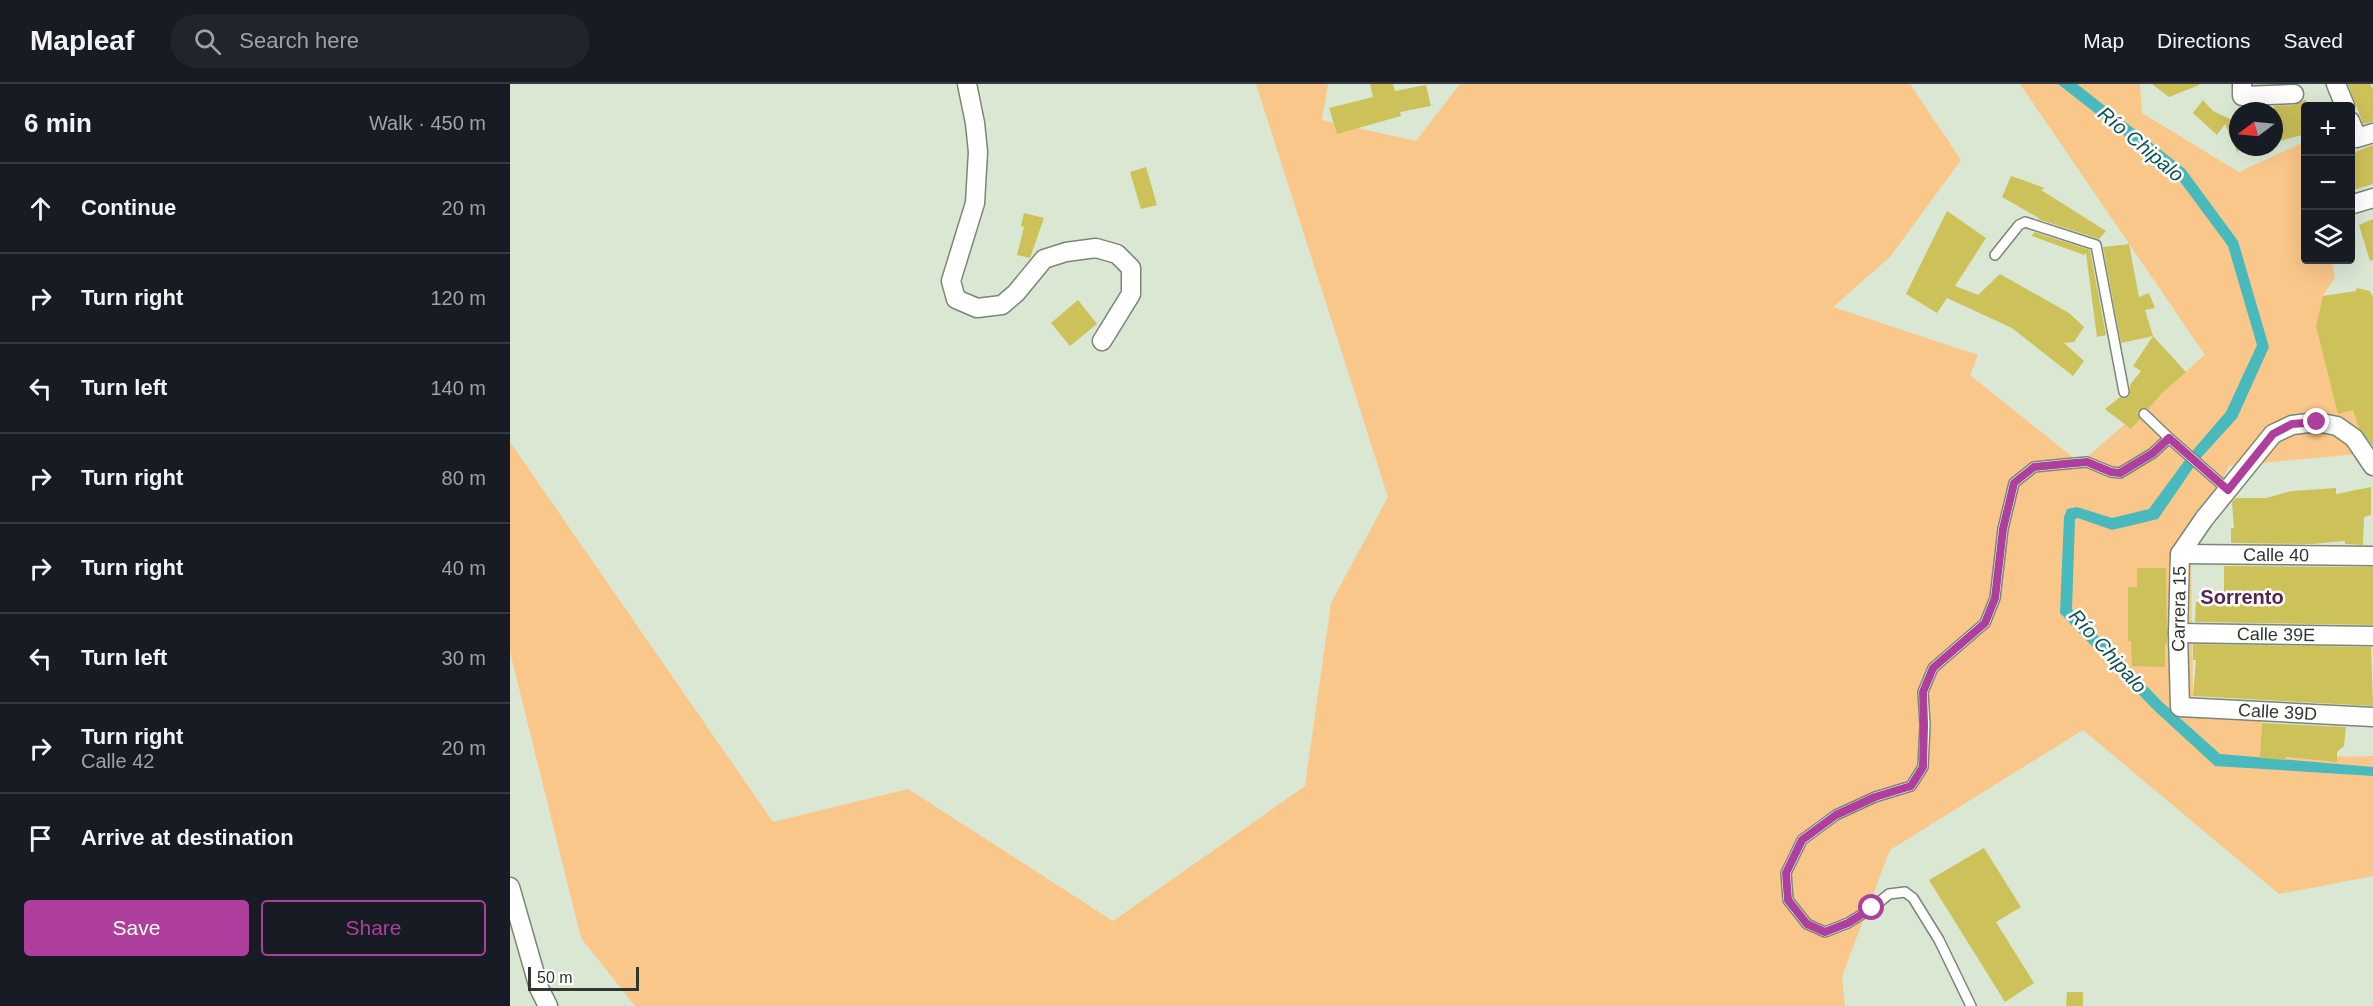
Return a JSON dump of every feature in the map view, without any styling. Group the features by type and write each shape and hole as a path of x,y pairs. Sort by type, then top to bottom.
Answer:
{"street":[{"path":"967,84 978,152 975,203 951,281 956,299 977,308 1002,305 1016,293 1044,259 1066,252 1096,249 1117,254 1131,268 1131,294 1102,341"},
{"path":"2242,84 2242,96 2294,94"},
{"path":"2336,84 2343,102"},
{"path":"2355,203 2373,198"},
{"name":"Carrera 15","path":"2180,707 2178,633 2180,554 2204,519 2273,434 2292,424 2317,422 2337,426 2354,438 2373,466"},
{"name":"Calle 40","path":"2180,554 2373,556"},
{"name":"Calle 39E","path":"2178,633 2373,636"},
{"name":"Calle 39D","path":"2180,707 2373,717"},
{"path":"510,887 539,988 548,1006"}],"lane":[{"path":"1995,255 2019,225 2025,222 2096,245 2124,392"},
{"path":"2144,414 2180,449 2228,490"},
{"path":"1971,1006 1939,940 1913,898 1905,892 1889,894 1848,923 1825,932 1807,924 1788,900 1786,873 1802,840 1836,815 1875,797 1911,786 1923,767 1923,692 1933,668 1985,623 1995,598 2003,529 2014,483 2034,467 2064,464 2087,462 2111,472 2120,473 2153,453 2169,438"}],"shaded area":[{"path":"1256,84 1328,84 1322,120 1416,141 1460,84 1910,84 1961,160 1890,257 1833,307 1978,355 1970,375 2080,463 2205,355 2020,84 2140,84 2142,113 2239,172 2274,156 2283,156 2283,152 2301,143 2301,264 2332,264 2335,277 2323,296 2368,453 2229,466 2191,554 2193,699 2262,719 2261,758 2373,756 2373,876 2279,894 2083,730 1890,850 1842,976 1845,1006 635,1006 581,938 510,652 510,442 773,822 908,789 1113,921 1305,786 1331,603 1388,497"}],"water":[{"name":"Río Chipalo","path":"2058,84 2077,84 2185,169 2238,241 2269,347 2237,418 2197,462 2158,519 2112,530 2078,518 2075,519 2072,609 2162,702 2220,754 2373,767 2373,776 2215,766 2154,710 2060,613 2064,517 2067,509 2077,507 2112,518 2149,509 2188,456 2226,412 2257,345 2228,246 2176,176"}],"building":[{"path":"1370,84 1393,84 1395,91 1426,85 1431,106 1400,112 1401,116 1337,134 1329,108 1373,97"},
{"path":"2152,84 2199,84 2199,85 2169,97"},
{"path":"2348,84 2370,84 2373,89 2373,122 2363,124"},
{"path":"2306,99 2306,102 2301,102 2301,135 2283,140 2283,106 2295,105"},
{"path":"2203,100 2213,111 2229,119 2229,133 2225,124 2217,135 2193,113"},
{"path":"2373,145 2373,184 2355,189 2355,156 2355,152"},
{"path":"1146,167 1157,205 1141,209 1130,172"},
{"path":"2011,176 2045,188 2041,190 2106,231 2099,239 2038,219 2002,197"},
{"path":"1947,211 1986,238 1955,286 1978,295 2000,274 2069,313 2084,327 2074,342 2064,343 2084,361 2073,376 2012,328 1947,298 1937,313 1906,294"},
{"path":"1024,213 1044,218 1030,258 1017,255 1024,227 1021,226"},
{"path":"2373,219 2373,260 2370,261 2359,225"},
{"path":"2034,232 2090,250 2106,335 2097,337 2086,253 2084,255 2032,236"},
{"path":"2129,244 2139,297 2149,293 2155,308 2145,310 2153,336 2121,343 2103,247"},
{"path":"2357,288 2370,291 2373,297 2373,446 2359,428 2353,410 2338,414 2316,326 2323,296 2356,291"},
{"path":"1078,300 1097,324 1070,346 1051,323"},
{"path":"2153,336 2186,372 2148,409 2140,409 2137,413 2140,419 2131,429 2105,409 2120,397 2126,398 2130,395 2130,385 2141,371 2133,366"},
{"path":"2371,487 2371,515 2364,517 2363,545 2345,544 2345,541 2312,544 2231,543 2231,528 2234,528 2232,502 2236,498 2266,498 2292,491 2336,488 2336,494"},
{"path":"2224,566 2373,567 2373,625 2195,622 2196,602 2224,603"},
{"path":"2137,568 2166,568 2165,667 2132,666 2131,641 2128,641 2128,587 2137,587"},
{"path":"2193,644 2371,647 2373,706 2193,696 2196,660 2193,660"},
{"path":"2262,723 2346,727 2344,746 2337,752 2337,762 2286,757 2286,760 2260,758"},
{"path":"1984,848 2021,907 1996,922 2034,983 2005,1002 1929,880"},
{"path":"2067,992 2083,992 2083,1006 2066,1006"}],"district":[{"name":"Sorrento","path":"2242,597"}],"route":[{"path":"1872,908 1848,923 1825,932 1807,924 1788,900 1786,873 1802,840 1836,815 1875,797 1911,786 1923,767 1923,692 1933,668 1985,623 1995,598 2003,529 2014,483 2034,467 2064,464 2087,462 2111,472 2120,473 2153,453 2169,438 2228,490 2273,434 2292,424 2317,422"}]}
